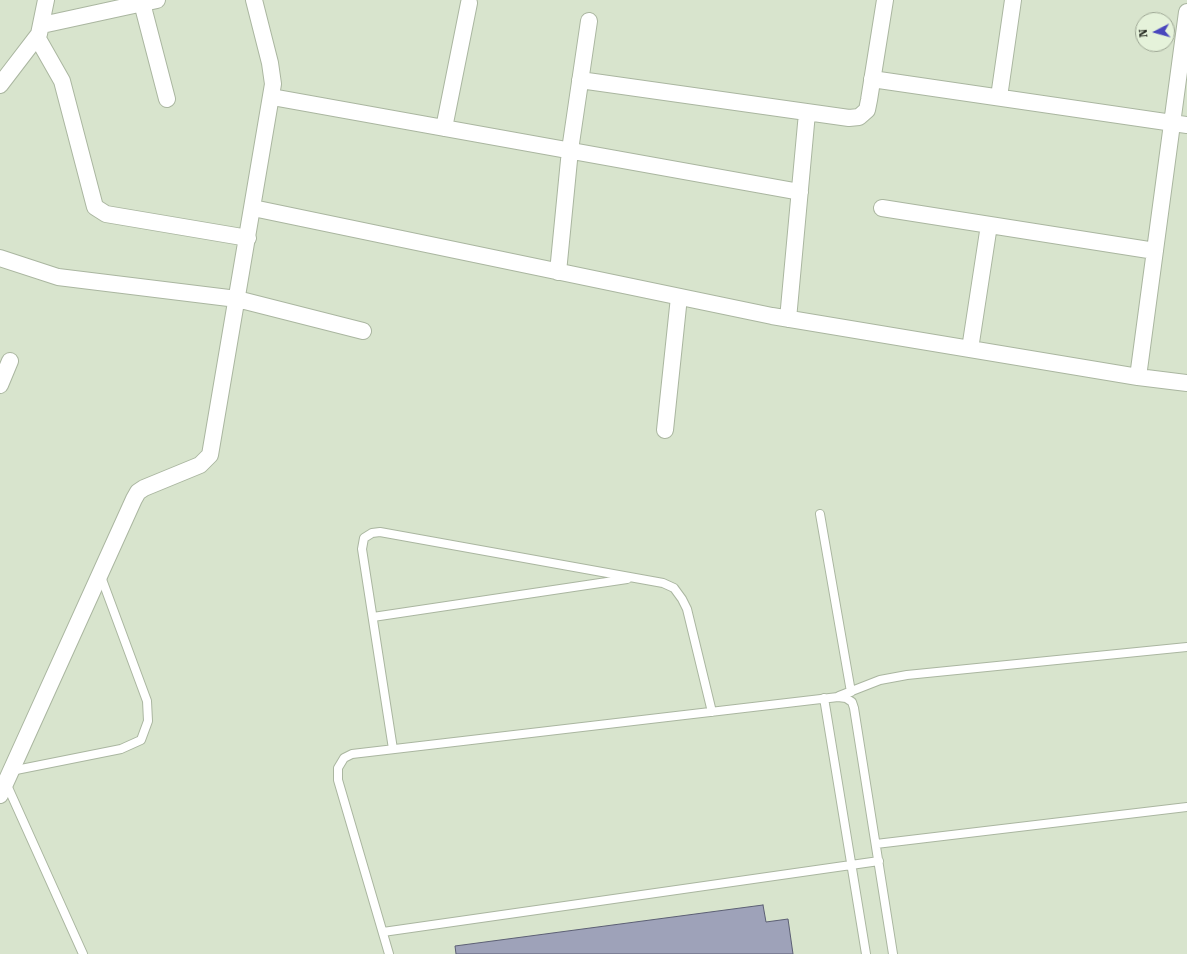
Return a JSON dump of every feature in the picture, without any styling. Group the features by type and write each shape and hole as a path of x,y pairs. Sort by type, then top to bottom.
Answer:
{"street":[{"path":"0,85 39,31 46,0"},
{"path":"6,783 138,492 200,465 210,455 272,97 272,74 254,0"},
{"path":"580,80 807,113 849,118 859,117 867,110 882,0"},
{"path":"999,98 1013,0"},
{"path":"39,31 149,2 167,99"},
{"path":"444,128 468,3"},
{"path":"1138,377 1155,250 1179,124 1187,12"},
{"path":"558,272 570,150 588,21"},
{"path":"39,31 62,81 95,207 106,214 248,238"},
{"path":"872,79 1179,124"},
{"path":"272,97 800,192"},
{"path":"788,319 807,113"},
{"path":"253,208 788,319 1138,377 1187,383"},
{"path":"882,208 1155,250"},
{"path":"970,349 989,225"},
{"path":"0,258 37,271 65,278 237,299 363,331"},
{"path":"665,430 679,297"},
{"path":"0,385 10,362"}],"lane":[{"path":"820,514 851,692"},
{"path":"393,749 362,549 364,538 372,532 380,532 664,583 674,588 687,609 712,712"},
{"path":"83,954 6,783 121,749 141,740 148,722 147,701 100,573"},
{"path":"373,617 634,578"},
{"path":"838,697 880,680 908,675 1187,647"},
{"path":"389,954 338,780 338,768 344,758 352,754 838,697 846,698 852,702 854,708 894,954"},
{"path":"824,698 866,954"},
{"path":"876,844 1187,807"},
{"path":"383,932 879,861"}],"building":[{"path":"763,905 766,922 788,919 793,954 456,954 455,946"}]}
